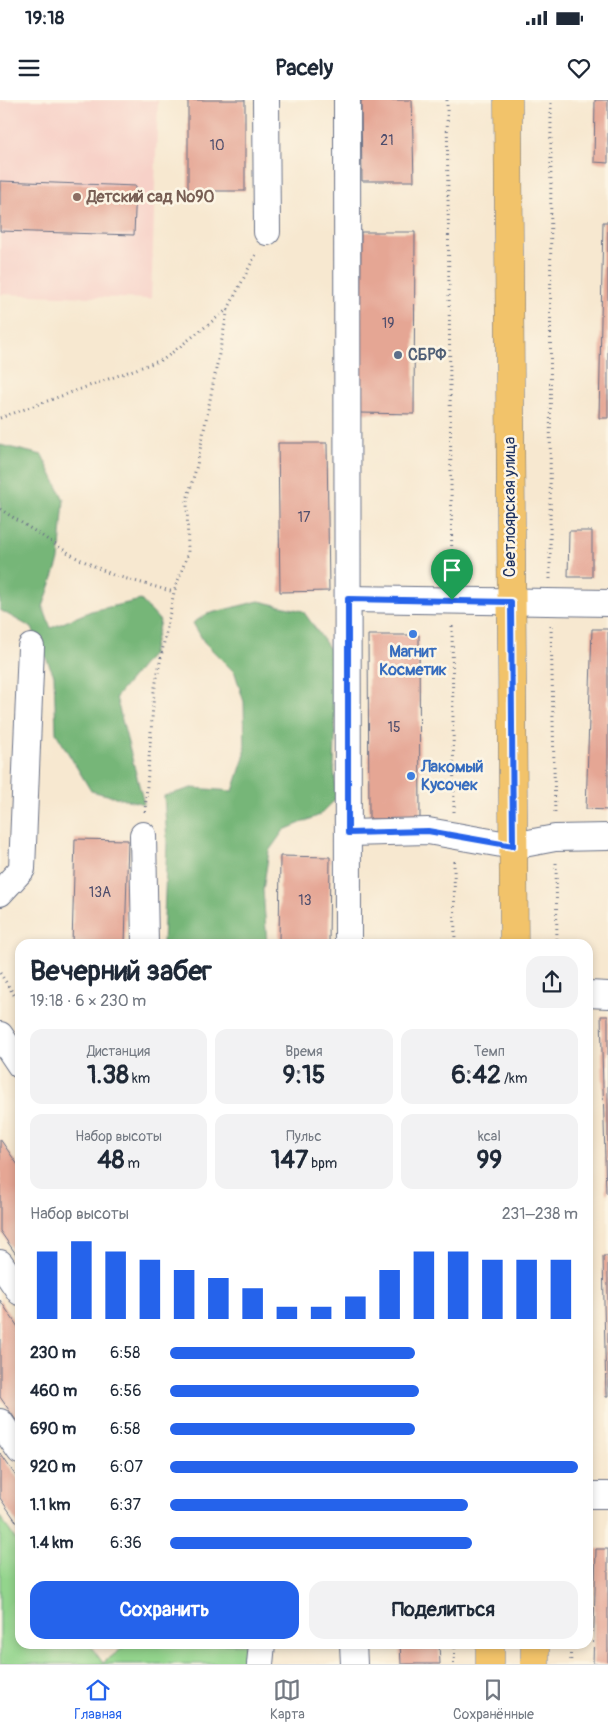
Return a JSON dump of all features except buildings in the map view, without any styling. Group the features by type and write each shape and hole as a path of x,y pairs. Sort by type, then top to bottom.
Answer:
{"main road":[{"name":"Светлоярская улица","path":"508,100 514,939"},
{"path":"490,1649 490,1664"},
{"path":"535,1649 535,1664"}],"street":[{"path":"266,100 267,232"},
{"path":"347,100 348,939"},
{"path":"348,599 608,603"},
{"path":"0,893 22,869 31,648"},
{"path":"348,833 428,831 513,846 555,838 608,837"},
{"path":"144,835 145,939"},
{"path":"593,994 608,995"},
{"path":"0,1035 15,1058"},
{"path":"0,1262 15,1284"},
{"path":"0,1422 15,1444"},
{"path":"593,1495 608,1495"},
{"path":"260,1664 262,1649"},
{"path":"353,1649 354,1664"}],"path":[{"path":"447,100 455,939"},
{"path":"551,100 550,602 557,939"},
{"path":"144,835 154,692 174,592 188,553 187,500 197,465 228,309 267,232"},
{"path":"0,418 164,359 228,309"},
{"path":"0,508 82,561 113,575 174,592"},
{"path":"0,973 15,996"},
{"path":"454,1664 455,1649"},
{"path":"570,1649 571,1664"}],"shaded area":[{"name":"Детский сад №90","path":"0,100 158,100 151,299 0,294"}],"green space":[{"path":"0,445 42,455 64,500 59,560 43,607 51,628 91,611 141,600 160,621 152,654 116,697 144,804 91,791 56,733 54,675 32,628 0,610"},
{"path":"259,601 303,611 330,649 337,685 334,767 337,798 320,815 284,830 269,851 263,890 267,939 163,939 167,841 164,796 192,788 233,791 245,754 244,702 235,673 204,642 193,623 207,614"},
{"path":"0,1517 15,1539 15,1649 93,1649 103,1663 121,1649 246,1649 248,1664 0,1664"}],"place":[{"name":"Детский сад №90","path":"77,197"},
{"name":"СБРФ","path":"398,355"},
{"name":"Магнит Косметик","path":"413,634"},
{"name":"Лакомый Кусочек","path":"411,776"}],"route":[{"path":"348,599 452,600 511,602 513,846 428,831 348,833 348,599"}]}
